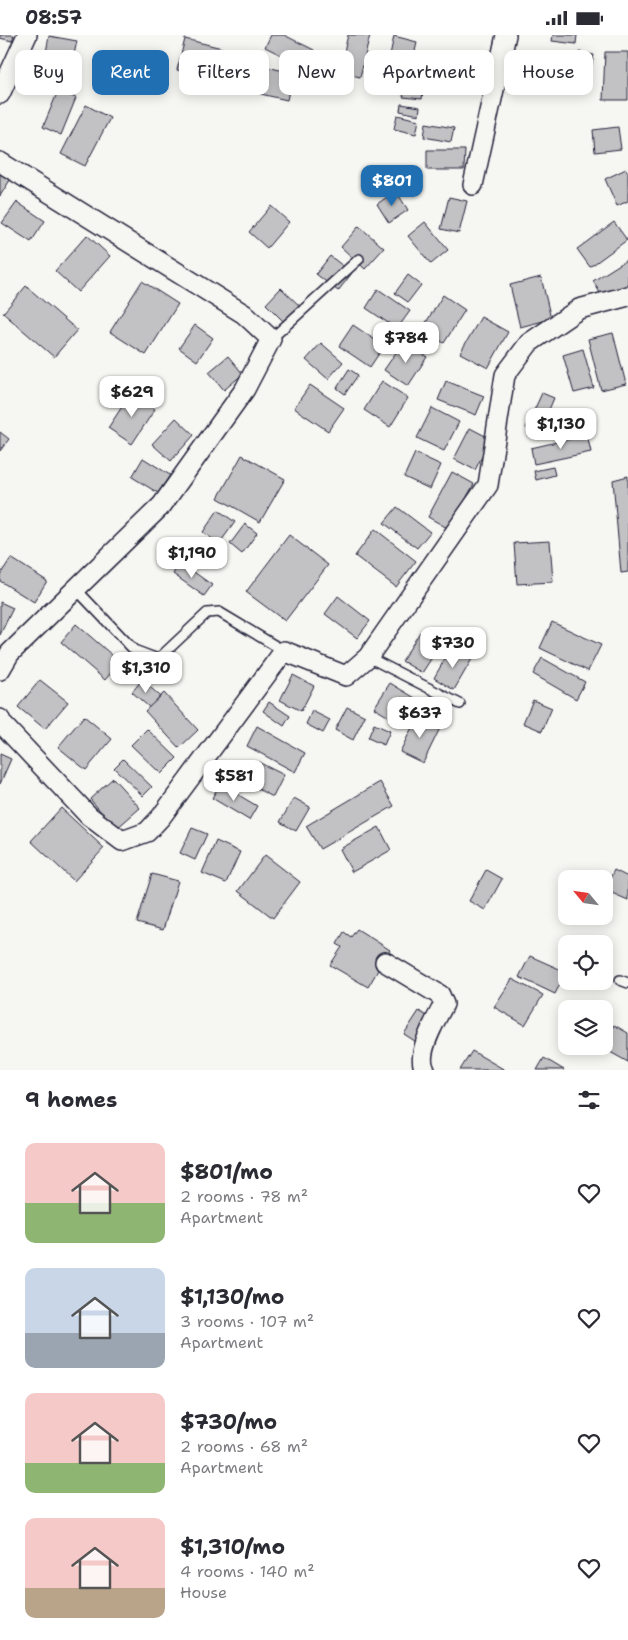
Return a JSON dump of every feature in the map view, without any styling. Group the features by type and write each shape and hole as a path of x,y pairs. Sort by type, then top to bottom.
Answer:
{"street":[{"path":"0,94 27,35"},
{"path":"472,185 506,35"},
{"path":"0,162 244,314 271,339 244,389 162,505 74,588 10,653 0,670"},
{"path":"0,719 2,724 89,816 122,841 147,832 161,817 284,651 346,676 368,657 488,485 505,375 529,343 579,309 628,296"},
{"path":"385,962 440,995 444,1004 422,1051 423,1066 426,1070"}],"lane":[{"path":"271,339 359,259"},
{"path":"74,588 134,650 158,659 207,613 220,612 284,651"},
{"path":"368,657 460,704"}],"building":[{"path":"0,35 14,35 12,41 0,38"},
{"path":"271,35 284,35 314,50 279,50 279,54 265,47"},
{"path":"348,35 370,35 366,50 364,50 360,77 354,76 354,50 344,50"},
{"path":"553,35 577,35 576,44 552,41"},
{"path":"49,36 77,41 75,50 46,50"},
{"path":"394,36 417,42 415,50 391,50"},
{"path":"185,39 222,48 221,50 182,50"},
{"path":"605,52 628,52 628,100 603,100"},
{"path":"269,68 279,70 279,95 288,95 287,100 265,95 269,95"},
{"path":"56,95 68,95 76,98 61,135 43,127"},
{"path":"403,95 423,95 422,99 403,97"},
{"path":"401,104 420,107 419,115 400,111"},
{"path":"86,105 110,118 85,166 61,154"},
{"path":"397,115 419,120 416,134 394,129"},
{"path":"426,123 454,128 451,142 424,137"},
{"path":"618,127 621,149 595,152 593,130"},
{"path":"427,150 465,150 464,170 427,170"},
{"path":"626,169 628,173 628,201 617,206 605,179"},
{"path":"0,174 10,180 0,196"},
{"path":"396,191 408,210 389,223 377,204"},
{"path":"449,197 467,201 459,233 441,229"},
{"path":"17,202 45,221 31,242 2,223"},
{"path":"271,206 289,222 267,248 249,232"},
{"path":"425,222 448,250 431,264 408,236"},
{"path":"614,222 627,240 590,267 577,249"},
{"path":"359,226 384,248 365,269 341,247"},
{"path":"87,235 110,256 78,292 55,271"},
{"path":"330,256 352,273 338,291 316,274"},
{"path":"628,259 628,289 606,303 593,281"},
{"path":"408,275 421,285 408,302 395,293"},
{"path":"541,277 551,319 520,327 510,285"},
{"path":"142,281 178,304 146,355 110,332"},
{"path":"26,286 77,330 54,357 3,313"},
{"path":"281,288 305,311 289,327 266,304"},
{"path":"378,289 410,311 397,329 366,308"},
{"path":"443,295 465,310 444,343 422,329"},
{"path":"481,317 508,332 488,368 460,353"},
{"path":"195,325 213,338 197,361 179,348"},
{"path":"353,325 384,346 370,367 339,346"},
{"path":"613,333 626,384 601,390 588,339"},
{"path":"404,341 427,357 408,386 384,370"},
{"path":"321,343 343,362 328,379 306,360"},
{"path":"583,349 594,388 574,393 563,355"},
{"path":"228,356 243,374 224,390 209,372"},
{"path":"349,369 358,375 345,394 337,388"},
{"path":"382,381 408,398 390,427 364,410"},
{"path":"446,381 484,396 476,415 438,400"},
{"path":"310,385 344,408 328,431 294,408"},
{"path":"131,393 155,409 132,444 108,428"},
{"path":"542,393 554,398 539,433 526,428"},
{"path":"432,408 459,422 444,451 417,438"},
{"path":"176,418 194,435 171,461 152,444"},
{"path":"470,428 491,439 475,470 454,459"},
{"path":"0,432 9,439 0,451"},
{"path":"587,435 591,452 534,464 531,448"},
{"path":"415,453 441,465 430,489 404,477"},
{"path":"242,455 285,479 260,522 218,498"},
{"path":"143,458 170,475 158,493 132,477"},
{"path":"553,467 555,475 536,480 534,471"},
{"path":"452,472 474,484 449,529 428,517"},
{"path":"628,476 628,572 621,573 613,480"},
{"path":"397,507 430,532 417,548 384,523"},
{"path":"218,510 235,522 219,544 203,532"},
{"path":"245,524 257,533 242,554 230,544"},
{"path":"375,529 416,561 396,587 355,556"},
{"path":"289,535 328,565 285,621 246,592"},
{"path":"550,541 553,582 517,584 514,543"},
{"path":"11,558 47,581 34,602 0,581 0,575"},
{"path":"180,562 212,585 204,596 173,574"},
{"path":"338,596 370,621 357,638 325,614"},
{"path":"0,602 13,608 0,635"},
{"path":"552,622 601,645 588,671 540,648"},
{"path":"76,624 120,662 105,680 61,642"},
{"path":"420,632 440,645 422,673 402,661"},
{"path":"451,648 472,659 454,690 434,678"},
{"path":"542,658 585,682 576,699 533,674"},
{"path":"293,675 314,686 301,711 280,700"},
{"path":"40,680 68,702 45,729 18,707"},
{"path":"142,680 160,696 150,708 132,692"},
{"path":"390,683 415,698 402,725 374,708"},
{"path":"164,693 198,730 179,748 145,711"},
{"path":"533,700 552,708 542,731 523,723"},
{"path":"269,702 290,716 284,726 263,711"},
{"path":"347,707 365,716 353,740 335,730"},
{"path":"312,711 330,720 323,733 306,724"},
{"path":"418,715 441,726 423,763 400,752"},
{"path":"84,716 112,739 86,770 58,747"},
{"path":"374,724 390,731 384,745 368,738"},
{"path":"257,726 305,753 295,772 247,746"},
{"path":"147,729 177,758 161,774 131,745"},
{"path":"0,754 11,759 0,784"},
{"path":"123,759 152,787 143,796 114,768"},
{"path":"258,762 284,775 273,797 247,783"},
{"path":"113,778 140,808 116,829 90,799"},
{"path":"380,782 394,806 320,849 306,826"},
{"path":"220,784 257,806 249,820 212,798"},
{"path":"294,798 310,807 296,831 280,822"},
{"path":"61,808 104,848 74,881 31,841"},
{"path":"379,827 391,850 352,872 340,849"},
{"path":"192,828 207,834 195,860 180,853"},
{"path":"216,841 240,852 226,883 202,873"},
{"path":"265,855 300,882 273,918 238,891"},
{"path":"486,870 502,879 485,910 469,901"},
{"path":"614,870 628,877 628,900 613,893"},
{"path":"152,874 178,881 163,930 137,923"},
{"path":"357,929 390,950 368,987 330,965 342,947 337,944 344,932 351,937"},
{"path":"530,956 558,968 558,988 555,994 519,977"},
{"path":"512,979 543,995 525,1025 494,1007"},
{"path":"419,1011 437,1022 421,1045 404,1034"},
{"path":"614,1025 628,1033 628,1062 613,1054"},
{"path":"472,1051 505,1070 460,1070"},
{"path":"544,1058 564,1070 537,1070"}]}
